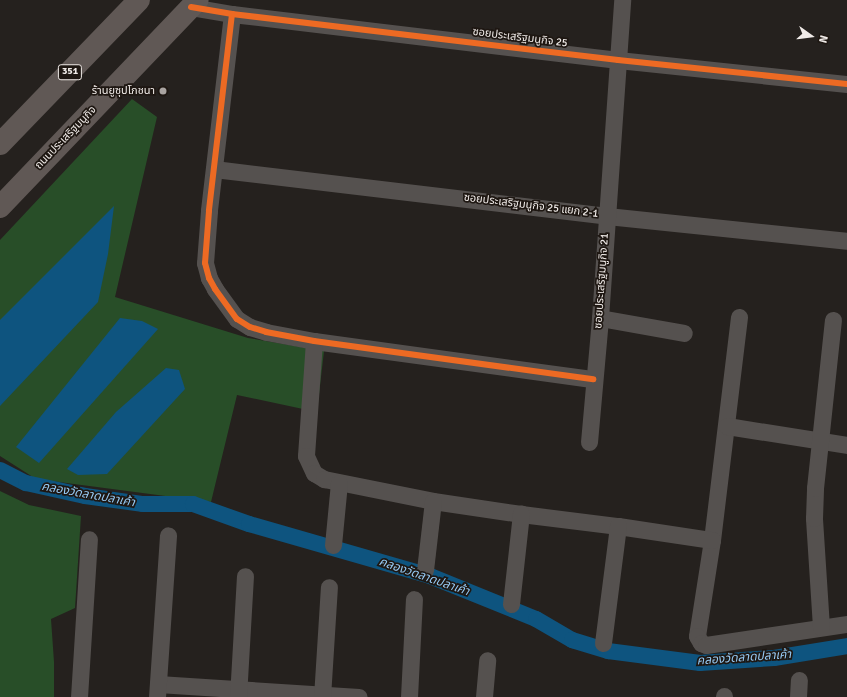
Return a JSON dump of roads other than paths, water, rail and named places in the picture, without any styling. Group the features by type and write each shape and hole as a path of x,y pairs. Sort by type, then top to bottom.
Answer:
{"main road":[{"name":"351","path":"0,144 139,0"},
{"name":"ถนนประเสริฐมนูกิจ","path":"0,207 195,4"}],"street":[{"name":"ซอยประเสริฐมนูกิจ 21","path":"589,442 593,379 600,318 622,0"},
{"name":"ซอยประเสริฐมนูกิจ 25","path":"195,4 232,14 618,60 847,84"},
{"path":"232,14 209,210 205,263 209,278 215,289 237,319 250,327 266,332 314,341 593,379"},
{"name":"ซอยประเสริฐมนูกิจ 25 แยก 2-1","path":"214,169 607,216 847,241"},
{"path":"739,317 712,540 697,636 701,643 706,645 847,624"},
{"path":"600,318 684,333"},
{"path":"821,627 814,518 819,441 833,320"},
{"path":"314,341 306,456 314,473 324,480 434,501 712,540"},
{"path":"727,426 847,445"},
{"path":"333,545 339,483"},
{"path":"425,570 434,501"},
{"path":"511,604 521,514"},
{"path":"603,643 618,526"},
{"path":"168,535 158,691 359,697"},
{"path":"79,697 89,540"},
{"path":"238,693 245,576"},
{"path":"322,696 329,587"},
{"path":"409,697 414,599"},
{"path":"484,697 487,660"},
{"path":"798,697 799,680"}],"water":[{"path":"114,206 108,254 98,302 0,406 0,320"},
{"path":"120,318 142,321 158,329 39,463 16,447"},
{"path":"166,368 179,370 185,389 107,474 78,475 67,469 116,412"}],"waterway":[{"name":"คลองวัดลาดปลาเค้า","path":"0,470 26,483 85,496 143,504 193,504 249,524 430,576 536,619 572,640 608,651 700,663 774,658 847,646"}],"place":[{"name":"ร้านยูซุปโภชนา","path":"163,91"}]}
